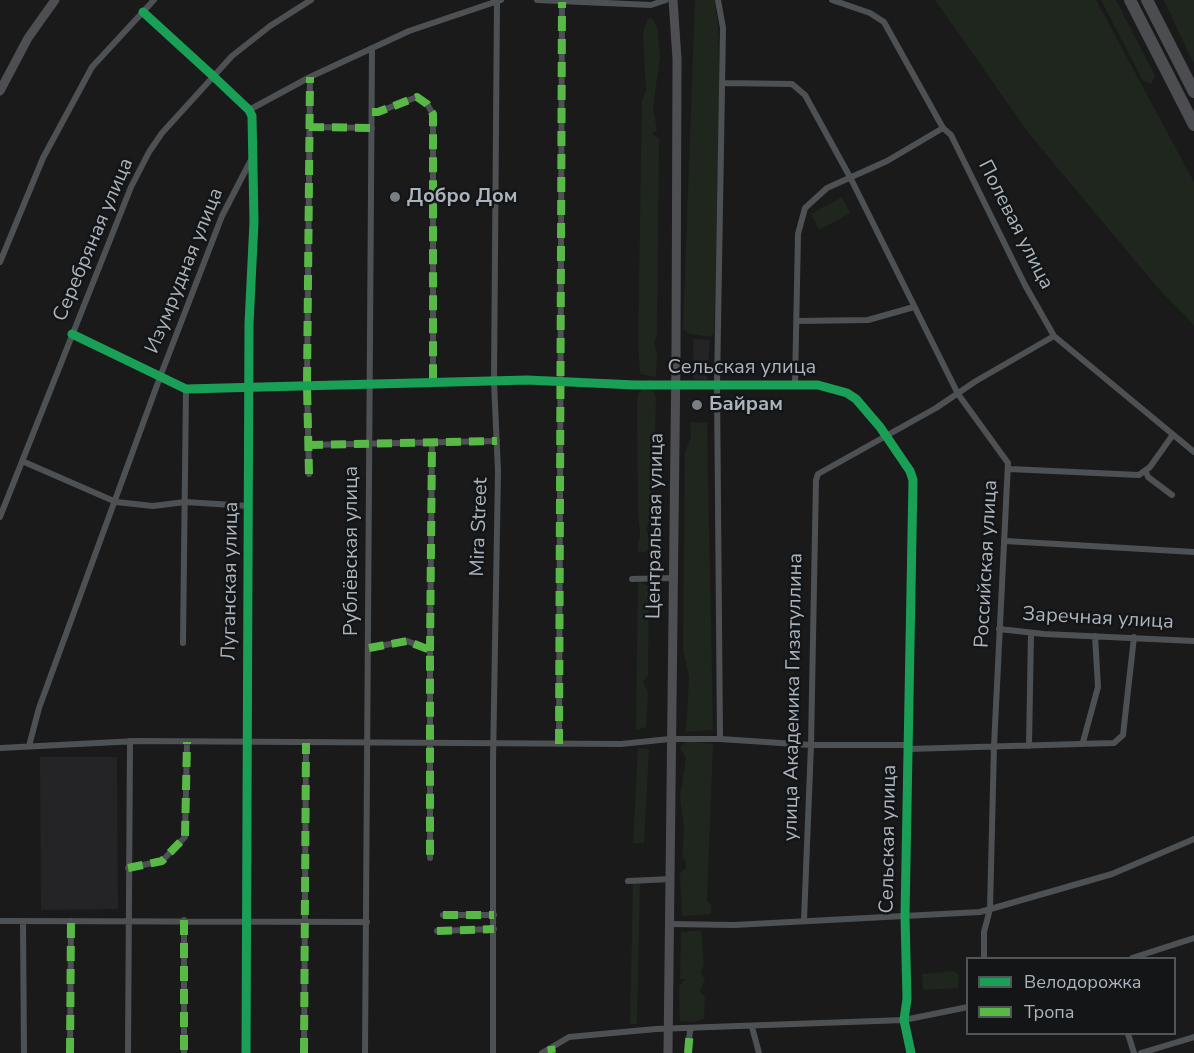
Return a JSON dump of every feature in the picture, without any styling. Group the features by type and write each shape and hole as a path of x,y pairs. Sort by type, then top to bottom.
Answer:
{"highway":[{"path":"1130,0 1194,125"},
{"path":"1147,0 1194,92"}],"street":[{"path":"0,91 28,38 55,0"},
{"path":"0,262 43,158 92,67 154,0"},
{"name":"Серебряная улица","path":"0,517 131,187 149,152 162,133 212,75 249,41 311,0"},
{"path":"537,0 651,5 666,0"},
{"name":"Центральная улица","path":"668,1053 676,384 676,59 673,0"},
{"path":"718,0 723,28 717,385 720,739"},
{"name":"Полевая улица","path":"832,0 870,13 884,22 943,128 951,135 1024,285 1054,336 1194,452"},
{"path":"143,12 249,110 310,77 409,31 499,1"},
{"name":"Mira Street","path":"493,1053 497,441 494,381 499,1"},
{"path":"559,744 562,2"},
{"name":"Рублёвская улица","path":"365,1053 369,744 372,48"},
{"path":"309,474 307,385 310,77"},
{"name":"Российская улица","path":"723,83 792,84 805,95 850,177 957,394 1003,453 1008,469 994,746 990,909 984,933 984,957"},
{"path":"372,112 417,97 423,99 433,114 433,383"},
{"name":"Луганская улица","path":"246,1053 249,388 254,156 249,110"},
{"path":"309,127 372,128"},
{"path":"795,385 798,234 801,215 816,196 850,177 887,161 943,128"},
{"name":"Изумрудная улица","path":"29,746 39,708 160,377 222,216 254,156"},
{"path":"798,321 868,320 914,307"},
{"name":"Сельская улица","path":"72,334 186,388 494,381 561,381 635,385 795,385 824,386 847,393 866,409 910,471 913,480 905,916 908,999 904,1020 911,1053"},
{"path":"885,436 1054,336"},
{"path":"183,643 186,388"},
{"name":"улица Академика Гизатуллина","path":"804,920 811,745 816,480 818,474 885,436"},
{"path":"1008,469 1131,476 1146,472 1173,436"},
{"path":"308,445 497,441"},
{"path":"430,858 432,443"},
{"path":"22,461 116,502 153,506 185,502 249,506"},
{"path":"1146,472 1148,477 1172,495"},
{"path":"1005,541 1078,543 1194,552"},
{"path":"632,579 674,578"},
{"name":"Заречная улица","path":"999,629 1031,633 1194,641"},
{"path":"1029,746 1031,633"},
{"path":"1083,742 1098,687 1095,636"},
{"path":"0,748 130,741 621,744 670,739 720,739 811,745 908,747 1114,743 1123,735 1134,637"},
{"path":"369,648 407,641 426,647 430,651"},
{"path":"128,1053 130,741"},
{"path":"128,868 162,861 185,837 187,742"},
{"path":"304,1053 306,743"},
{"path":"671,924 734,926 990,909 1112,874 1194,839"},
{"path":"628,880 671,879"},
{"path":"443,915 494,915"},
{"path":"184,920 184,1053"},
{"path":"0,921 367,922"},
{"path":"23,921 24,1053"},
{"path":"70,1053 71,921"},
{"path":"437,931 495,929"},
{"path":"1135,957 1194,938"},
{"path":"542,1053 552,1050 569,1037 668,1030 904,1020 966,1007"},
{"path":"752,1027 759,1053"},
{"path":"688,1053 690,1030"},
{"path":"1128,1035 1134,1053"},
{"path":"1141,1053 1194,1037"}],"shaded area":[{"path":"695,0 715,0 718,27 720,88 714,334 710,337 690,334 683,329"},
{"path":"935,0 1096,0 1194,182 1194,325 1158,288 1030,135"},
{"path":"1101,0 1116,0 1155,76 1151,84 1143,81"},
{"path":"1164,0 1194,0 1194,63 1190,56"},
{"path":"651,17 657,27 660,57 653,107 657,130 652,134 659,138 657,336 654,342 657,354 656,377 640,374 638,345 642,100 646,91 643,33"},
{"path":"842,197 850,213 819,230 811,214"},
{"path":"693,339 710,340 707,380 694,379"},
{"path":"643,389 654,391 656,398 655,435 651,444 653,515 646,529 651,548 643,553 637,551 640,534 637,403 638,394"},
{"path":"690,422 707,423 713,730 686,732 689,677 683,649 685,452 691,437"},
{"path":"638,581 649,587 648,675 643,682 648,692 646,727 636,730"},
{"path":"686,741 713,744 707,901 711,905 711,914 682,916 680,873 686,868 686,861 682,858 684,829 680,796 686,758 680,748"},
{"path":"638,748 649,749 644,843 633,843"},
{"path":"40,757 117,757 118,909 41,910"},
{"path":"633,882 640,883 637,1024 630,1024"},
{"path":"701,930 704,964 701,973 705,980 700,992 705,997 704,1019 693,1022 680,1021 679,987 685,979 680,979 681,932"},
{"path":"954,971 959,975 958,988 923,990 922,974"}],"marked path":[{"path":"559,744 562,2"},
{"path":"309,474 307,385 310,77"},
{"path":"372,112 378,112 417,97 427,104 433,114 433,383"},
{"path":"309,127 372,128"},
{"path":"308,445 497,441"},
{"path":"430,651 432,443"},
{"path":"369,648 407,641 430,650 430,858"},
{"path":"128,868 162,861 185,837 187,742"},
{"path":"304,1053 306,743"},
{"path":"443,915 494,915"},
{"path":"184,920 184,1053"},
{"path":"70,1053 71,921"},
{"path":"437,931 494,929"},
{"path":"688,1053 690,1030"},
{"path":"551,1046 552,1053"}],"cycle path":[{"path":"143,12 249,110 252,116 254,222 249,324 246,1053"},
{"path":"72,334 186,389 527,380 635,385 818,385 847,393 856,399 880,427 910,471 913,480 905,916 907,999 904,1020 911,1053"}],"place":[{"name":"Добро Дом","path":"395,197"},
{"name":"Байрам","path":"697,405"}]}
